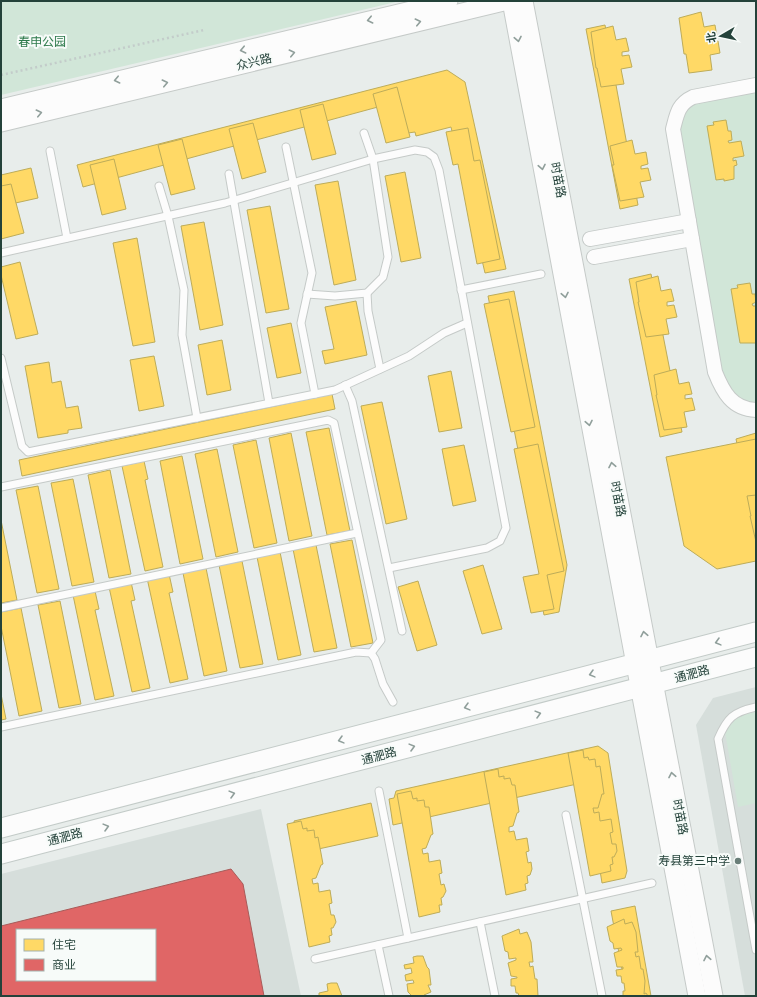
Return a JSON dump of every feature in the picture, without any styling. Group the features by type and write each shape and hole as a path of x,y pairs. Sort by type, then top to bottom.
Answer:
{"main road":[{"name":"通淝路","path":"1,828 756,632"},
{"name":"通淝路","path":"1,854 756,657"}],"street":[{"name":"众兴路","path":"1,108 449,1"},
{"name":"众兴路","path":"1,123 509,1"},
{"name":"时苗路","path":"509,1 641,662 714,996"},
{"name":"时苗路","path":"524,1 641,662"},
{"path":"756,85 693,97 684,102 678,111 673,129 715,372 722,390 733,403 747,410 756,410"},
{"path":"590,239 689,221"},
{"path":"594,257 692,239"},
{"name":"时苗路","path":"646,686 697,996"}],"lane":[{"path":"307,294 335,296 367,293 383,276 388,257 373,159 364,133"},
{"path":"286,147 312,273 301,324 315,394"},
{"path":"1,253 225,203 373,159 415,150 427,152 434,157 439,170 506,528 500,541 487,548 389,568"},
{"path":"50,151 67,238"},
{"path":"230,174 269,403"},
{"path":"159,186 168,216 184,290 182,335 197,418"},
{"path":"461,290 541,274"},
{"path":"367,293 368,311 380,369"},
{"path":"1,358 22,446 28,452 335,390 409,356 444,333 467,323"},
{"path":"345,385 352,401 402,631"},
{"path":"1,487 328,420 334,423 381,640 371,653"},
{"path":"1,608 357,533"},
{"path":"1,727 356,652 371,653"},
{"path":"371,653 375,659 383,684 393,702"},
{"path":"756,707 734,714 725,724 718,740 756,950"},
{"path":"379,791 408,938"},
{"path":"566,815 602,996"},
{"path":"315,959 652,883"},
{"path":"480,922 495,996"},
{"path":"378,945 389,996"}],"path":[{"path":"1,76 204,30"}],"shaded area":[{"name":"寿县第三中学","path":"756,687 756,996 745,996 696,725 713,698"},
{"path":"261,809 301,996 1,996 1,874"}],"green space":[{"name":"春申公园","path":"1,1 400,1 1,95"},
{"path":"756,89 756,407 734,400 718,373 677,131 685,106"},
{"path":"756,712 756,803 738,807 725,732 738,716"}],"building: 住宅":[{"path":"701,12 704,27 715,25 717,37 710,39 711,42 718,41 720,53 710,55 712,70 689,73 686,54 684,54 679,18"},
{"path":"605,25 638,205 620,209 586,29"},
{"path":"613,26 616,40 626,38 629,51 622,52 622,56 629,55 632,67 621,69 624,84 601,87 596,68 591,32"},
{"path":"447,70 465,82 506,269 485,273 451,127 416,136 415,132 408,133 400,101 83,187 77,165"},
{"path":"397,87 410,137 386,143 373,94"},
{"path":"323,104 336,154 312,160 300,110"},
{"path":"726,120 728,131 731,131 732,140 728,141 729,143 741,141 744,156 733,158 733,161 736,160 737,165 734,166 734,179 724,181 724,179 716,180 707,126 714,125 713,122"},
{"path":"253,123 266,172 242,179 229,129"},
{"path":"468,128 474,161 480,160 500,259 477,264 458,164 453,165 446,132"},
{"path":"182,139 195,189 171,195 158,145"},
{"path":"632,140 635,154 646,152 648,164 641,166 641,169 648,168 651,180 640,182 644,197 620,201 612,165 614,165 610,146"},
{"path":"114,159 126,209 102,215 90,165"},
{"path":"31,168 38,198 11,204 9,197 1,199 1,175"},
{"path":"405,172 421,258 401,262 385,176"},
{"path":"338,181 356,280 334,285 315,185"},
{"path":"11,184 24,233 1,239 1,186"},
{"path":"270,206 289,309 266,313 247,210"},
{"path":"204,222 223,325 200,330 181,226"},
{"path":"137,238 155,342 133,346 113,243"},
{"path":"20,262 38,334 16,339 1,275 1,267"},
{"path":"651,274 682,432 660,437 629,279"},
{"path":"658,276 661,291 671,289 674,301 667,302 667,306 674,305 677,317 666,319 669,334 646,337 638,302 636,282"},
{"path":"750,283 752,294 755,294 756,302 752,304 753,306 756,306 756,343 740,343 731,289 738,288 737,285"},
{"path":"514,291 567,565 559,612 544,615 537,579 543,578 488,296"},
{"path":"509,299 535,427 511,432 484,304"},
{"path":"356,301 367,355 325,364 322,351 334,349 325,307"},
{"path":"291,323 301,373 277,378 267,328"},
{"path":"222,340 231,390 207,395 198,345"},
{"path":"154,356 164,406 139,411 130,360"},
{"path":"49,362 52,383 61,381 66,408 78,406 82,428 68,430 68,433 38,438 25,366"},
{"path":"676,369 679,384 689,382 692,394 685,395 685,399 692,398 695,410 684,412 687,427 664,430 656,395 654,375"},
{"path":"451,371 462,428 439,432 428,376"},
{"path":"332,394 335,409 22,476 19,460"},
{"path":"382,402 407,519 386,524 361,406"},
{"path":"329,428 350,531 327,535 306,432"},
{"path":"291,433 312,536 289,541 269,438"},
{"path":"756,433 756,492 747,494 738,458 740,458 736,439"},
{"path":"756,439 756,561 717,569 684,546 666,457"},
{"path":"256,440 277,543 254,548 233,445"},
{"path":"538,444 564,571 547,575 554,609 531,613 523,577 539,574 514,449"},
{"path":"464,445 476,501 453,506 442,449"},
{"path":"217,449 238,552 216,557 195,454"},
{"path":"182,456 203,559 180,564 160,461"},
{"path":"144,461 148,479 145,480 163,567 145,571 122,466"},
{"path":"110,470 131,574 109,578 88,475"},
{"path":"73,479 94,582 72,586 51,483"},
{"path":"38,486 59,589 37,593 16,490"},
{"path":"756,495 756,542 747,496"},
{"path":"1,520 17,600 1,603"},
{"path":"352,540 373,643 351,647 330,544"},
{"path":"316,545 337,648 314,652 293,549"},
{"path":"280,552 301,655 278,660 257,557"},
{"path":"242,561 263,664 240,668 219,565"},
{"path":"483,565 502,629 482,634 463,571"},
{"path":"206,568 227,671 204,676 183,573"},
{"path":"169,574 173,592 169,593 188,679 170,683 147,578"},
{"path":"418,581 437,645 417,651 398,587"},
{"path":"131,582 135,600 131,601 150,688 132,692 109,587"},
{"path":"95,591 99,609 95,610 114,696 95,700 73,595"},
{"path":"60,601 81,704 59,708 38,605"},
{"path":"21,608 42,711 19,716 1,626 1,612"},
{"path":"1,694 6,719 1,720"},
{"path":"598,746 608,753 627,871 625,878 602,883 586,782 393,825 389,799 394,798 396,791"},
{"path":"583,750 584,758 588,757 589,760 595,759 596,767 600,766 604,794 602,794 598,808 593,808 594,813 599,812 600,821 611,819 613,832 610,833 612,844 616,844 617,851 614,857 612,857 613,864 610,865 611,871 590,876 568,753"},
{"path":"498,769 499,777 504,776 504,779 510,778 512,785 515,785 519,812 517,813 513,826 509,827 509,832 514,831 516,840 527,838 529,851 526,852 528,863 531,862 532,869 530,875 527,876 528,883 525,884 526,890 506,895 484,772"},
{"path":"411,791 413,799 417,798 417,801 424,800 425,807 429,807 433,834 431,835 426,848 422,849 423,854 428,853 429,862 440,860 442,873 439,874 441,885 444,884 446,891 441,898 442,905 439,905 440,912 419,917 397,794"},
{"path":"371,803 378,836 300,853 294,821"},
{"path":"301,821 303,829 307,828 307,831 314,830 315,838 318,837 323,864 321,865 316,878 312,879 313,884 318,883 319,892 330,890 332,903 329,904 331,915 334,915 336,922 333,928 331,928 332,935 329,936 330,942 309,947 287,824"},
{"path":"635,906 651,996 627,996 611,911"},
{"path":"624,919 625,924 632,922 636,932 638,952 635,952 636,957 639,956 641,969 643,969 645,981 644,994 646,993 648,996 623,996 623,991 625,991 624,983 622,983 621,976 617,976 616,970 623,969 623,967 617,967 614,953 622,950 621,948 614,949 613,943 610,941 607,927"},
{"path":"519,929 520,934 527,932 531,942 533,962 529,962 530,967 533,966 535,979 537,979 538,996 519,996 518,993 516,993 515,986 511,986 511,979 517,977 511,976 508,963 516,960 516,958 509,959 508,952 505,951 502,936"},
{"path":"423,956 429,969 431,985 428,985 431,992 424,995 426,996 412,996 408,992 407,984 414,983 413,980 406,981 405,975 412,973 411,968 405,969 404,965 414,963 413,957"},
{"path":"337,983 342,996 319,996 319,993 328,991 327,984"}],"building: 商业":[{"path":"231,869 243,884 264,996 1,996 1,926"}],"place":[{"name":"寿县第三中学","path":"738,861"}]}
